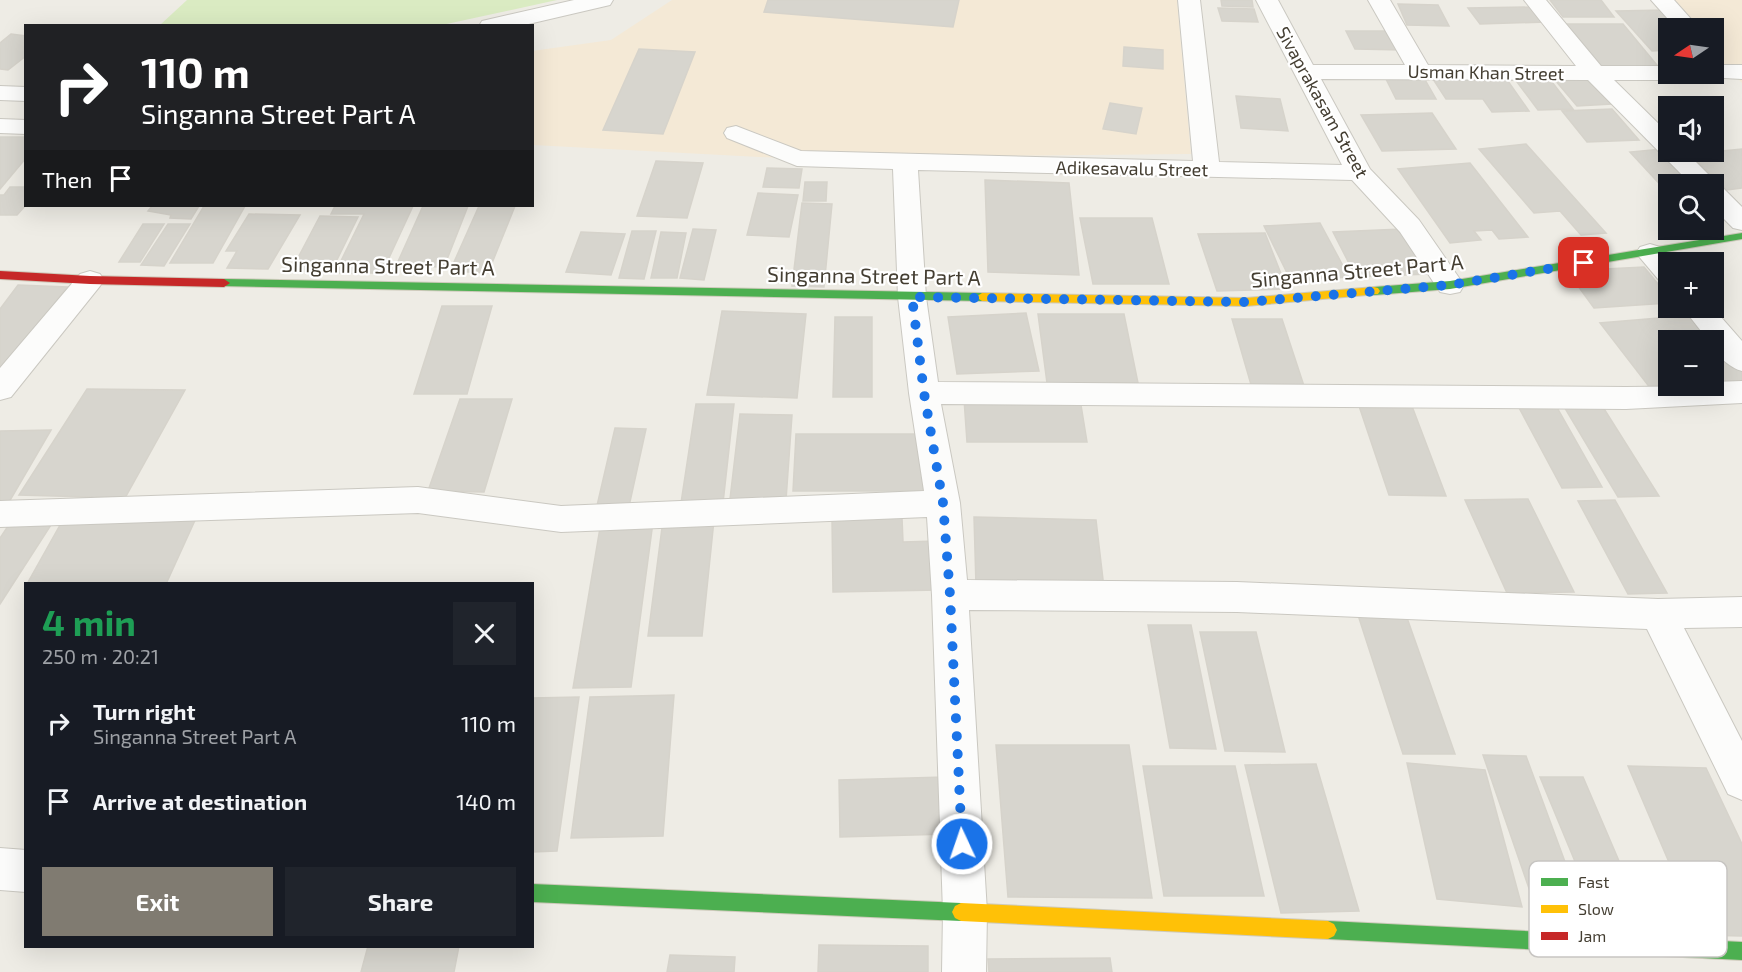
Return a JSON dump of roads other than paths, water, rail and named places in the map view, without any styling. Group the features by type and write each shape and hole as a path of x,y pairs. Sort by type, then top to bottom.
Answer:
{"street":[{"path":"499,24 602,0"},
{"path":"1189,0 1207,170"},
{"name":"Sivaprakasam Street","path":"1267,0 1359,173 1410,226 1450,285"},
{"path":"1379,0 1420,70"},
{"path":"1535,0 1595,74 1658,137"},
{"path":"1662,0 1679,18"},
{"name":"Usman Khan Street","path":"1304,72 1420,70 1658,73"},
{"path":"0,93 24,94"},
{"path":"0,126 24,127"},
{"name":"Adikesavalu Street","path":"736,133 797,158 1359,173"},
{"path":"905,162 912,297 924,393 943,503 950,595 965,912 964,972"},
{"path":"1682,162 1695,174"},
{"path":"1724,204 1742,222"},
{"name":"Singanna Street Part A","path":"1693,252 1742,236"},
{"name":"Singanna Street Part A","path":"0,275 90,280 1246,302 1450,285 1658,263"},
{"path":"0,389 90,280"},
{"path":"1705,318 1742,361"},
{"path":"924,393 1626,398 1742,392"},
{"path":"0,514 418,500 561,519 943,503"},
{"path":"950,595 1238,597 1658,614 1742,612"},
{"path":"1658,614 1742,781"},
{"path":"0,869 24,871"},
{"path":"534,893 1529,940"},
{"path":"1727,950 1742,951"}]}
